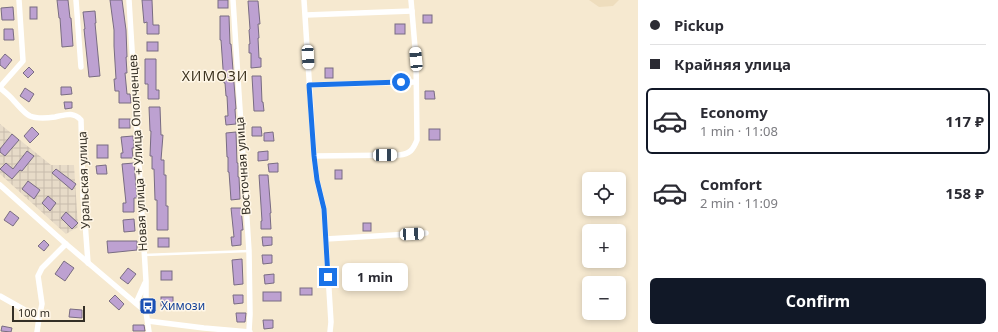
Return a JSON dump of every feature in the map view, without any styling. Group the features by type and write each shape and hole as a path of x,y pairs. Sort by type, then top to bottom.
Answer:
{"street":[{"path":"0,88 23,61 20,0"},
{"path":"76,0 80,67"},
{"name":"Новая улица + Улица Ополченцев","path":"129,0 146,281 146,309 149,332"},
{"name":"Восточная улица","path":"233,0 248,251 250,332"},
{"path":"304,0 314,156 317,180 324,209 331,322 330,332"},
{"path":"314,156 399,155 406,154 415,146 417,140 416,59 411,0"},
{"path":"306,15 412,11"},
{"path":"309,85 416,82"},
{"name":"Уральская улица","path":"0,88 29,116 43,118 70,114 81,120 83,195 88,263"},
{"path":"0,185 88,263 136,303 146,309"},
{"path":"326,239 426,233"},
{"path":"37,332 42,304 38,276 42,268 66,244"},
{"path":"136,303 146,281"},
{"path":"0,296 39,318"},
{"path":"148,320 204,328 250,332"}],"lane":[{"path":"144,255 248,251"}],"shaded area":[{"path":"589,0 619,0 613,6 599,7"},
{"path":"0,124 51,165 74,165 78,227 66,234 0,174"}],"building":[{"path":"57,0 68,0 73,46 62,47"},
{"path":"110,0 122,0 126,30 127,73 125,73 127,94 130,94 131,103 119,103 119,91 115,91 114,30"},
{"path":"142,0 152,0 153,25 159,25 159,34 147,34 147,22 144,23"},
{"path":"218,0 228,0 228,8 218,8"},
{"path":"248,1 258,1 260,24 258,24 258,38 261,67 251,68 251,53 249,53 250,29"},
{"path":"13,7 14,20 2,20 1,8"},
{"path":"30,7 37,7 37,19 30,19"},
{"path":"95,11 100,76 89,77 83,12"},
{"path":"423,15 432,15 432,23 423,23"},
{"path":"220,16 229,16 236,124 226,125 225,116 228,116 227,96 224,83 220,40"},
{"path":"395,24 405,24 405,34 395,34"},
{"path":"4,29 13,29 14,40 4,40"},
{"path":"147,42 158,42 158,51 147,51"},
{"path":"5,54 12,60 5,69 0,65 0,60"},
{"path":"145,59 156,59 156,90 159,90 159,99 148,99 148,84 145,84"},
{"path":"29,67 34,72 28,78 23,73"},
{"path":"325,68 333,68 333,78 325,78"},
{"path":"252,76 261,76 262,102 264,111 254,111"},
{"path":"61,87 71,87 72,94 61,95"},
{"path":"25,88 34,94 29,102 20,96"},
{"path":"425,91 434,91 435,99 425,99"},
{"path":"64,102 72,102 72,108 65,109"},
{"path":"149,107 160,107 161,135 163,135 161,160 164,160 164,175 166,175 168,230 157,230 157,200 155,200 152,156 150,156 151,131"},
{"path":"119,119 130,119 130,128 119,128"},
{"path":"32,127 39,134 30,143 24,136"},
{"path":"252,127 261,127 262,136 252,136"},
{"path":"429,129 440,129 440,140 429,140"},
{"path":"236,132 240,199 231,200 226,133"},
{"path":"273,132 274,141 264,141 264,133"},
{"path":"12,134 19,140 5,156 0,152 0,149"},
{"path":"133,136 133,158 121,158 121,153 123,153 121,137"},
{"path":"97,145 108,145 108,158 97,158"},
{"path":"27,151 34,156 22,171 20,170 12,179 0,169 6,163 13,169"},
{"path":"268,151 268,160 258,161 258,152"},
{"path":"134,163 137,198 134,198 134,212 123,212 123,203 126,203 122,164"},
{"path":"278,163 278,172 269,172 268,164"},
{"path":"106,165 107,174 97,174 96,166"},
{"path":"56,169 76,184 72,190 52,173"},
{"path":"335,170 342,170 342,179 335,179"},
{"path":"259,175 268,175 271,229 261,229 262,221"},
{"path":"28,181 40,190 34,199 22,189"},
{"path":"48,196 56,203 50,211 42,203"},
{"path":"231,208 241,208 243,230 241,230 241,245 232,246 231,237 234,237"},
{"path":"10,211 19,218 13,226 4,220"},
{"path":"66,212 78,223 72,229 61,218"},
{"path":"134,219 135,231 124,232 123,220"},
{"path":"363,223 371,223 371,231 363,231"},
{"path":"262,237 272,237 272,245 263,246"},
{"path":"158,238 169,238 169,247 158,247"},
{"path":"44,240 49,245 44,251 38,246"},
{"path":"107,241 137,241 137,250 108,253"},
{"path":"262,255 272,255 272,263 263,264"},
{"path":"242,259 243,284 234,285 232,260"},
{"path":"64,261 74,268 65,281 55,274"},
{"path":"128,268 136,274 128,284 120,278"},
{"path":"161,271 172,271 172,280 161,280"},
{"path":"274,274 274,283 265,284 264,275"},
{"path":"300,288 312,288 312,295 300,295"},
{"path":"263,292 281,292 281,301 263,301"},
{"path":"115,295 124,304 119,310 109,301"},
{"path":"233,295 243,295 243,303 234,304"},
{"path":"161,297 173,297 173,306 161,306"},
{"path":"70,309 82,310 82,318 69,317"},
{"path":"236,313 246,313 245,322 237,322"},
{"path":"263,320 273,320 273,328 264,329"},
{"path":"133,325 144,325 145,331 133,331"},
{"path":"2,326 12,328 11,332 1,331"}],"place":[{"name":"Химози","path":"148,306"}],"district":[{"name":"ХИМОЗИ","path":"215,76"}],"route":[{"path":"328,277 324,209 317,180 314,156 309,85 401,82"}]}
